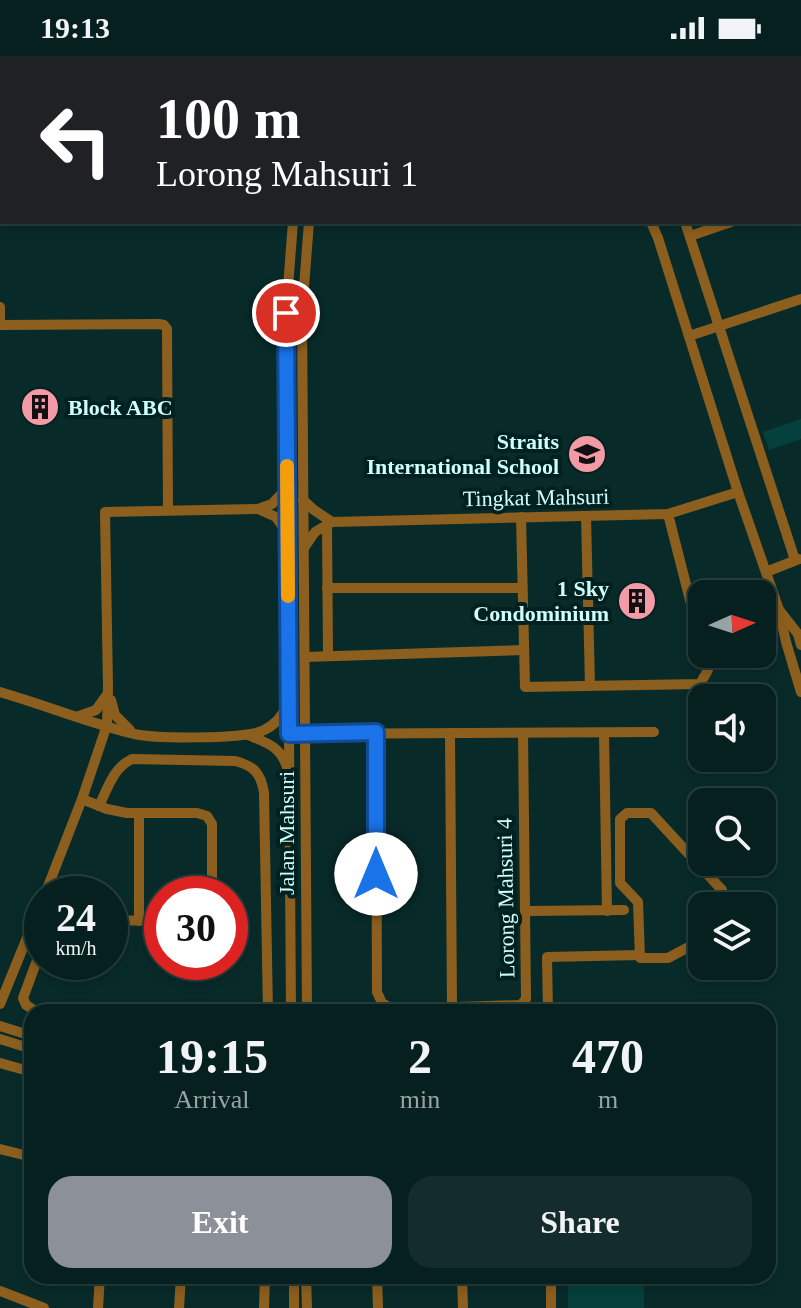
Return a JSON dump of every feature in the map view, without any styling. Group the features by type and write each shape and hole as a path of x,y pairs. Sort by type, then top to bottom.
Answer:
{"street":[{"name":"Jalan Mahsuri","path":"291,1004 286,313 293,224"},
{"name":"Jalan Mahsuri","path":"307,1004 302,313 309,224"},
{"path":"644,224 658,238"},
{"path":"652,224 779,610 801,692"},
{"path":"686,224 798,559 766,572"},
{"path":"690,236 725,224"},
{"path":"689,336 801,299"},
{"path":"0,307 0,325 164,325 167,329 168,510"},
{"path":"52,876 107,725 105,512 258,509 272,504 288,487"},
{"name":"Tingkat Mahsuri","path":"330,523 668,514 738,492"},
{"path":"303,500 330,523"},
{"path":"258,509 276,517 288,535"},
{"path":"668,514 688,592"},
{"path":"586,516 590,686"},
{"path":"521,517 525,687 700,684 708,668"},
{"path":"304,548 315,532 330,523"},
{"path":"328,656 330,523"},
{"path":"327,588 522,588"},
{"path":"779,610 798,634 801,645"},
{"path":"305,657 524,650"},
{"path":"77,716 96,710 108,690"},
{"path":"108,690 115,715 138,735"},
{"path":"0,692 138,735 162,737 248,735 274,724 289,700"},
{"name":"Lorong Mahsuri 4","path":"376,732 377,992 384,1004"},
{"path":"289,734 654,732"},
{"path":"450,733 452,1004"},
{"name":"Lorong Mahsuri 4","path":"522,1004 526,999 523,733"},
{"path":"604,733 607,911"},
{"path":"248,735 281,752 289,772"},
{"path":"99,806 116,770 132,759 235,761 250,765 262,780 264,793 268,1004"},
{"path":"82,799 113,811 202,814 212,824 212,876"},
{"path":"139,813 139,921"},
{"path":"688,947 668,958 640,958 638,902 620,883 620,819 627,813 651,813 722,892"},
{"path":"526,911 624,910"},
{"path":"128,921 144,921"},
{"path":"0,1004 24,950"},
{"path":"548,1004 547,957 640,955"},
{"path":"26,1004 23,998 30,980"},
{"path":"0,1026 24,1034"},
{"path":"3,1041 24,1047"},
{"path":"0,1063 24,1070"},
{"path":"0,1149 24,1155"},
{"path":"98,1308 100,1284"},
{"path":"179,1308 180,1284"},
{"path":"264,1308 265,1284"},
{"path":"294,1284 294,1308"},
{"path":"306,1284 307,1308"},
{"path":"377,1284 378,1308"},
{"path":"462,1284 463,1308"},
{"path":"551,1284 551,1308"},
{"path":"0,1291 44,1308"}],"shaded area":[{"path":"801,419 801,439 769,450 763,432"},
{"path":"568,1284 644,1284 644,1308 568,1308"}],"slow traffic":[{"path":"287,466 288,596"}],"place":[{"name":"Block ABC","path":"40,407"},
{"name":"Straits International School","path":"587,454"},
{"name":"1 Sky Condominium","path":"637,601"}],"route":[{"path":"286,313 289,734 376,732 376,874"}]}
